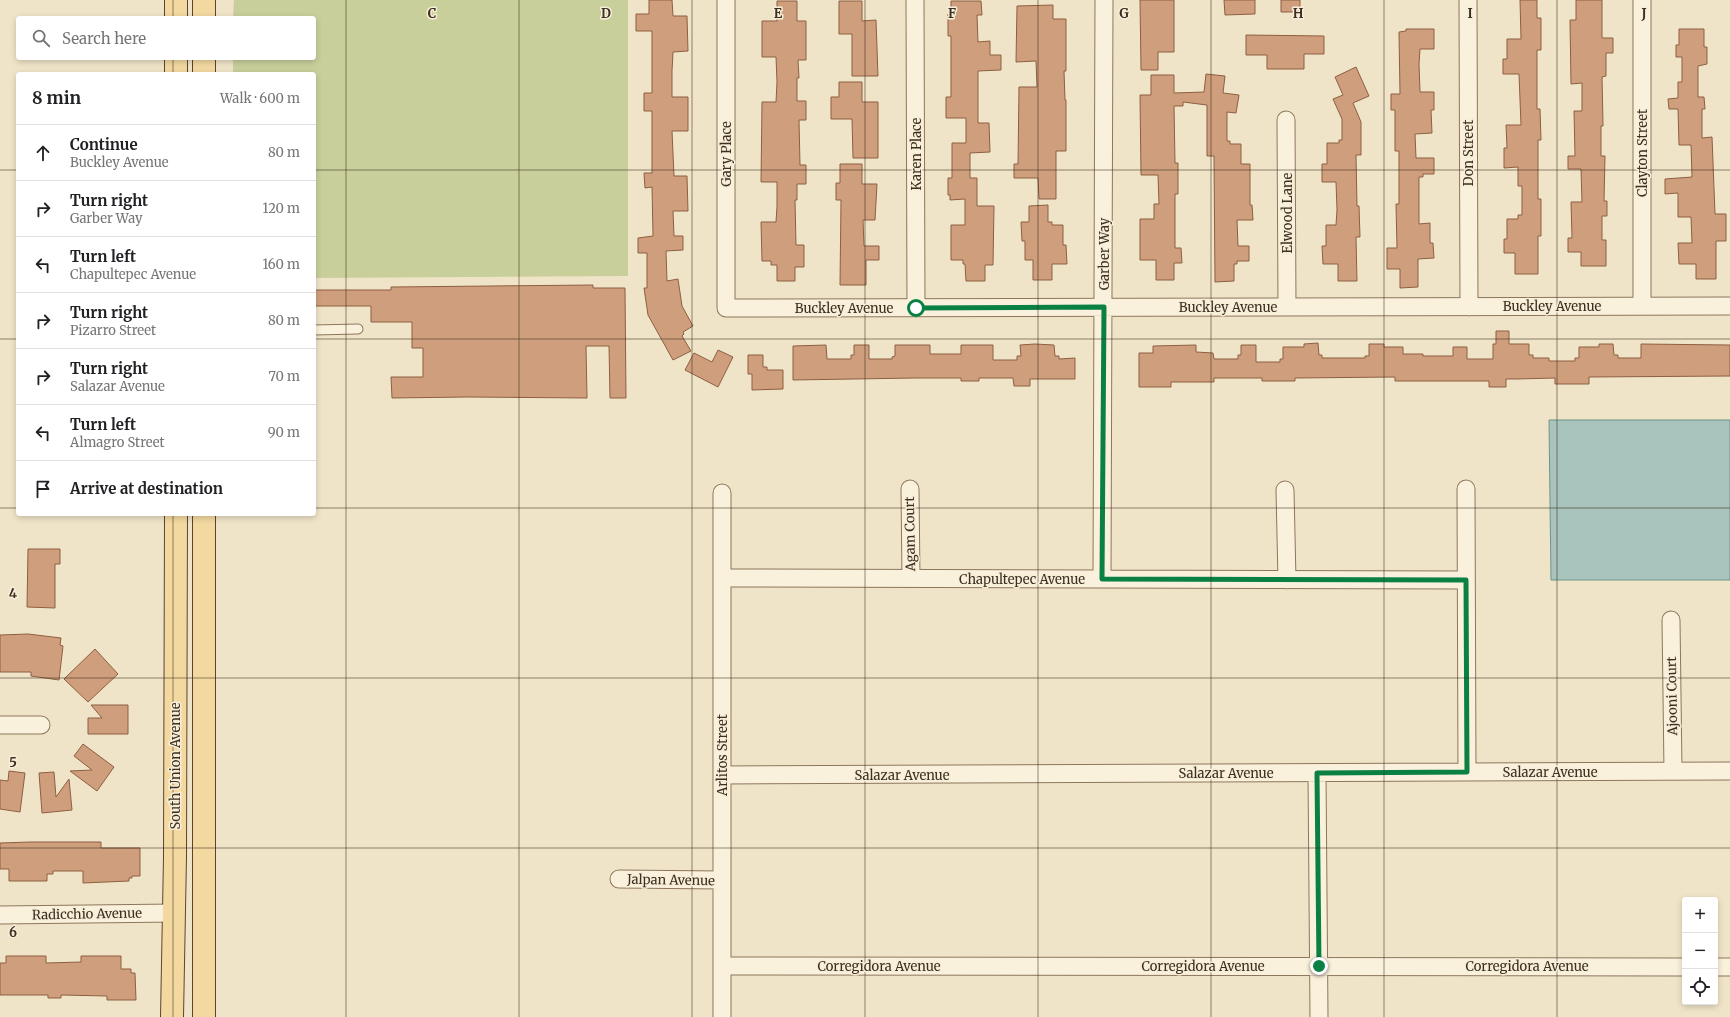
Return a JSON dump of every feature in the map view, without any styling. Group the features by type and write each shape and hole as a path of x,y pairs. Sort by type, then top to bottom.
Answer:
{"main road":[{"path":"176,0 176,16"},
{"path":"204,0 204,16"},
{"path":"176,60 176,72"},
{"path":"204,60 204,72"},
{"name":"South Union Avenue","path":"172,1017 175,912 176,516"},
{"path":"201,518 204,1017"}],"street":[{"name":"Gary Place","path":"726,0 726,308"},
{"name":"Karen Place","path":"915,0 916,308"},
{"name":"Garber Way","path":"1102,579 1104,0"},
{"name":"Don Street","path":"1468,0 1469,306"},
{"name":"Clayton Street","path":"1642,0 1642,306"},
{"name":"Elwood Lane","path":"1286,120 1287,307"},
{"name":"Buckley Avenue","path":"726,308 1730,306"},
{"name":"Agam Court","path":"910,489 911,578"},
{"path":"1466,489 1467,772"},
{"path":"1285,490 1287,580"},
{"name":"Arlitos Street","path":"722,493 722,1017"},
{"name":"Chapultepec Avenue","path":"722,578 1466,580"},
{"name":"Ajooni Court","path":"1671,620 1673,771"},
{"path":"0,725 42,725"},
{"name":"Salazar Avenue","path":"722,775 1730,771"},
{"path":"1317,773 1319,1017"},
{"name":"Jalpan Avenue","path":"619,879 722,880"},
{"name":"Radicchio Avenue","path":"0,915 175,912"},
{"name":"Corregidora Avenue","path":"722,966 1682,967"},
{"path":"1718,967 1730,967"}],"lane":[{"path":"316,330 358,329"}],"green space":[{"path":"234,0 628,0 628,276 316,278 316,72 233,72 233,60 316,60 316,16 233,16"}],"water":[{"path":"1549,420 1730,420 1730,580 1551,580"}],"building":[{"path":"649,0 672,0 673,16 687,16 688,51 673,52 672,97 688,97 688,131 672,131 674,176 687,176 688,211 673,211 674,236 683,236 683,250 666,251 667,281 678,279 682,306 693,326 683,332 684,334 682,336 691,351 673,360 648,315 644,288 647,288 647,253 638,253 638,238 653,236 652,187 645,188 644,173 652,173 652,111 644,111 644,93 652,93 652,31 636,31 636,14 649,14"},
{"path":"1140,0 1174,0 1174,52 1158,52 1158,70 1141,70"},
{"path":"1224,0 1255,0 1255,14 1225,15"},
{"path":"1281,0 1300,0 1300,12 1281,12"},
{"path":"1520,0 1537,0 1537,18 1541,18 1541,50 1537,50 1537,109 1540,109 1541,140 1538,140 1538,199 1541,199 1541,236 1538,236 1538,274 1515,274 1515,253 1504,253 1504,239 1507,239 1507,219 1518,219 1518,215 1522,215 1522,186 1518,186 1518,167 1504,168 1504,148 1507,148 1506,125 1521,125 1519,74 1503,74 1503,59 1507,59 1507,39 1521,39"},
{"path":"1576,0 1602,0 1602,38 1613,38 1613,53 1606,53 1606,76 1602,77 1603,126 1601,126 1601,156 1605,156 1604,201 1607,201 1607,216 1602,216 1602,240 1606,240 1606,266 1581,266 1581,252 1568,252 1568,238 1572,238 1571,202 1582,202 1581,169 1568,169 1568,156 1575,156 1574,111 1582,111 1582,83 1571,84 1570,20 1576,20"},
{"path":"777,1 797,1 797,21 806,21 806,60 798,60 799,78 797,78 797,101 806,101 806,120 799,120 800,165 806,165 806,184 797,184 797,200 795,200 796,245 804,245 804,267 795,267 795,281 777,281 777,265 771,265 771,261 762,261 761,222 776,222 777,182 761,182 762,102 776,102 777,82 776,57 762,57 762,21 777,21"},
{"path":"839,1 862,1 862,21 876,20 878,76 852,76 852,34 839,34"},
{"path":"951,1 981,1 982,15 977,15 978,42 990,41 990,55 1001,55 1001,70 978,71 978,123 989,123 990,152 970,153 970,178 977,178 977,206 994,206 993,265 985,265 985,281 966,281 965,264 963,264 963,260 951,260 951,225 965,225 965,199 950,200 950,195 948,195 948,178 952,178 952,143 966,143 966,118 946,118 946,97 951,97 951,36 948,36 948,14 951,14"},
{"path":"1053,5 1053,19 1066,19 1066,71 1064,71 1066,100 1066,151 1056,151 1056,199 1039,199 1038,178 1014,178 1014,164 1018,164 1019,87 1037,87 1036,61 1016,62 1017,6"},
{"path":"1406,29 1434,29 1434,49 1420,49 1419,64 1420,92 1434,92 1434,110 1431,110 1432,133 1415,134 1416,158 1434,158 1434,174 1423,174 1423,177 1419,177 1419,224 1430,223 1430,243 1433,243 1434,258 1418,259 1418,287 1400,288 1400,269 1387,269 1387,248 1397,248 1396,204 1399,204 1399,151 1395,151 1395,110 1391,110 1391,94 1400,94 1399,32 1406,31"},
{"path":"1679,29 1704,29 1704,47 1707,47 1707,64 1698,66 1698,97 1704,97 1705,109 1702,109 1702,138 1712,137 1715,214 1726,214 1726,241 1716,241 1716,279 1696,279 1696,264 1679,264 1678,243 1692,243 1691,217 1678,217 1678,193 1665,194 1665,179 1692,177 1691,145 1679,145 1678,109 1669,109 1668,99 1678,98 1678,82 1682,82 1682,57 1676,57 1676,45 1679,45"},
{"path":"1246,35 1324,36 1324,54 1304,54 1304,69 1267,69 1267,55 1246,55"},
{"path":"1356,67 1369,96 1353,103 1361,122 1361,155 1356,155 1357,206 1359,206 1360,237 1356,237 1357,281 1338,281 1338,264 1323,264 1322,246 1326,246 1326,225 1336,225 1337,210 1336,182 1322,182 1322,164 1327,164 1327,143 1339,143 1339,140 1342,140 1342,119 1333,99 1343,95 1335,77"},
{"path":"1206,74 1225,76 1223,93 1239,95 1236,113 1227,112 1227,141 1230,141 1230,144 1241,144 1241,164 1250,164 1250,205 1252,205 1253,220 1237,220 1238,246 1249,246 1249,261 1237,261 1237,264 1234,264 1234,281 1215,282 1214,156 1207,156 1207,105 1183,102 1183,106 1174,106 1175,163 1178,163 1178,194 1175,194 1175,248 1181,248 1182,263 1174,263 1174,280 1156,280 1156,260 1140,260 1140,219 1154,219 1154,204 1159,204 1158,175 1141,175 1140,95 1151,95 1151,75 1174,75 1174,93 1204,92"},
{"path":"839,82 862,82 862,102 878,102 878,158 853,158 852,119 831,119 831,97 839,97"},
{"path":"840,164 862,164 862,184 877,184 875,220 863,220 864,246 879,246 879,260 866,260 866,285 840,285 841,200 836,200 836,183 840,183"},
{"path":"1048,205 1048,222 1052,222 1052,225 1063,225 1063,245 1066,245 1067,264 1052,264 1052,280 1033,280 1033,260 1025,260 1025,241 1022,241 1021,222 1029,222 1029,206"},
{"path":"593,285 593,288 625,288 626,398 610,398 609,346 586,346 587,398 392,398 391,377 423,377 423,348 412,348 412,322 371,322 371,306 316,306 316,290 391,290 391,287"},
{"path":"1496,331 1509,331 1509,344 1529,344 1529,355 1533,355 1533,358 1549,358 1549,361 1575,361 1575,358 1579,358 1579,347 1599,347 1599,344 1613,344 1614,355 1618,355 1618,358 1641,358 1641,344 1730,345 1730,376 1589,377 1589,384 1555,384 1555,378 1506,379 1506,387 1489,387 1489,381 1395,381 1395,377 1295,378 1295,381 1262,381 1262,378 1214,378 1214,382 1171,382 1171,387 1139,387 1139,353 1153,353 1153,346 1196,345 1196,352 1213,353 1214,359 1238,359 1238,355 1241,355 1241,345 1256,345 1256,362 1280,362 1280,359 1283,359 1283,347 1304,347 1304,344 1318,343 1319,355 1322,355 1322,358 1365,358 1365,356 1369,356 1369,344 1384,344 1384,347 1403,347 1403,354 1423,354 1423,356 1453,356 1453,347 1467,347 1467,359 1493,359 1493,344 1496,344"},
{"path":"826,345 827,359 851,359 851,355 854,355 854,345 869,345 869,359 892,359 892,357 895,356 895,345 930,345 930,354 961,354 961,345 993,345 993,360 1017,360 1017,356 1021,356 1020,345 1054,345 1055,356 1059,356 1059,359 1075,358 1075,379 1030,379 1030,386 1014,386 1013,378 979,378 979,381 961,381 961,378 793,380 793,346"},
{"path":"718,350 733,357 718,387 685,370 694,353 712,362"},
{"path":"748,355 763,355 763,367 767,367 767,370 783,370 783,389 752,390 752,374 748,374"},
{"path":"28,549 60,549 60,564 55,564 55,608 27,607"},
{"path":"28,634 61,638 60,645 63,646 59,680 31,676 31,672 0,672 0,635"},
{"path":"95,649 118,674 88,702 64,679"},
{"path":"91,705 128,705 128,734 88,734 88,718 102,718"},
{"path":"83,744 114,767 97,791 70,771 92,770 74,756"},
{"path":"9,771 25,773 20,812 0,809 0,780 8,781"},
{"path":"54,772 56,797 69,779 72,810 42,813 39,773"},
{"path":"101,842 101,848 140,848 140,876 132,876 132,878 129,878 129,881 83,883 83,871 53,871 53,874 47,874 47,881 9,881 9,869 0,869 0,843"},
{"path":"6,956 46,956 46,963 81,962 81,956 121,956 121,969 131,969 131,973 135,973 136,1000 107,1000 107,996 61,995 61,998 48,998 48,995 0,995 0,963 6,963"}],"route":[{"path":"916,308 1104,307 1102,579 1466,580 1467,772 1317,773 1319,966"}]}
